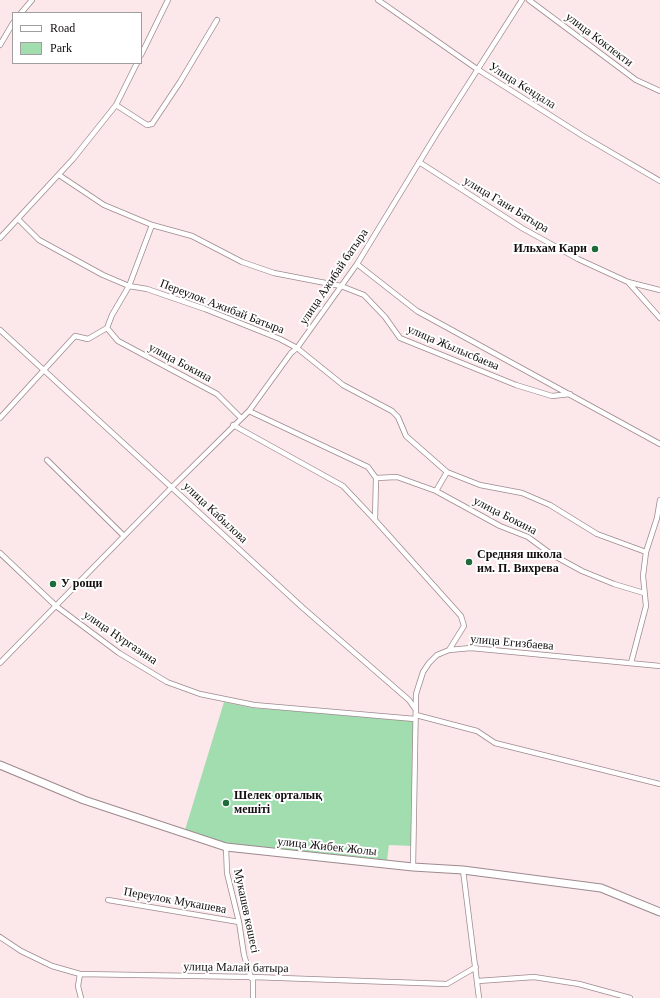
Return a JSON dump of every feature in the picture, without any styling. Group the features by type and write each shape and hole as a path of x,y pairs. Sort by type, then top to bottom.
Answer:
{"main road":[{"name":"улица Жибек Жолы","path":"0,765 91,803 226,847 413,867 463,870 600,888 660,912"}],"street":[{"path":"22,12 32,0"},
{"path":"142,53 168,0"},
{"name":"Улица Кендала","path":"378,0 477,69 583,136 660,181"},
{"name":"улица Ажибай батыра","path":"0,663 172,487 249,411 297,348 357,264 477,69 522,0"},
{"name":"улица Кокпекти","path":"529,0 636,80 660,91"},
{"path":"116,105 147,125 152,124 180,82 217,20"},
{"path":"0,45 12,25"},
{"path":"0,238 59,175 116,105 136,64"},
{"name":"улица Гани Батыра","path":"419,162 522,228 578,259 628,282 660,290"},
{"name":"улица Жылысбаева","path":"59,175 104,205 152,225 192,236 242,262 261,269 341,286 364,295 385,317 400,338 516,385 552,396 570,394"},
{"name":"Переулок Ажибай Батыра","path":"18,219 38,240 72,259 129,286 147,289 205,309 280,339 297,348 343,385 392,410 399,420 405,434 447,472"},
{"path":"0,418 75,336 88,339 107,328 112,315 129,286 152,225"},
{"name":"улица Жылысбаева","path":"357,264 417,311 660,444"},
{"name":"улица Гани Батыра","path":"628,282 660,318"},
{"name":"улица Бокина","path":"107,328 118,342 217,394 241,418"},
{"name":"улица Кабылова","path":"0,330 303,608 409,700 416,715"},
{"path":"249,411 368,467 376,478 375,520"},
{"path":"234,425 343,486 461,616 464,626 449,650"},
{"path":"47,460 124,536"},
{"path":"436,491 447,472 480,485 522,494 550,505 598,534 646,552"},
{"name":"улица Бокина","path":"376,478 397,477 436,491 500,526 528,537 551,554 582,571 614,584 644,593"},
{"path":"631,663 646,606 644,593 646,552 657,518 660,500"},
{"name":"улица Нургазина","path":"0,553 56,606 119,653 167,682 200,694 254,705 416,715 477,731 495,743 660,784"},
{"name":"улица Егизбаева","path":"413,867 418,683 429,662 437,655 449,650 470,648 660,666"},
{"name":"Мукашев көшесі","path":"226,847 227,873 239,922 244,955 252,978 253,998"},
{"path":"463,870 479,998"},
{"name":"Переулок Мукашева","path":"108,900 239,922"},
{"name":"улица Малай батыра","path":"0,937 21,951 52,966 80,974 447,984 476,967"},
{"path":"80,974 78,986 81,998"},
{"path":"478,981 534,977 579,984 630,998"}],"green space":[{"path":"224,702 253,708 415,720 412,846 389,845 387,860 227,844 185,830"}],"place":[{"name":"Ильхам Кари","path":"595,249"},
{"name":"Средняя школа им. П. Вихрева","path":"469,562"},
{"name":"У рощи","path":"53,584"},
{"name":"Шелек орталық мешіті","path":"226,803"}]}
